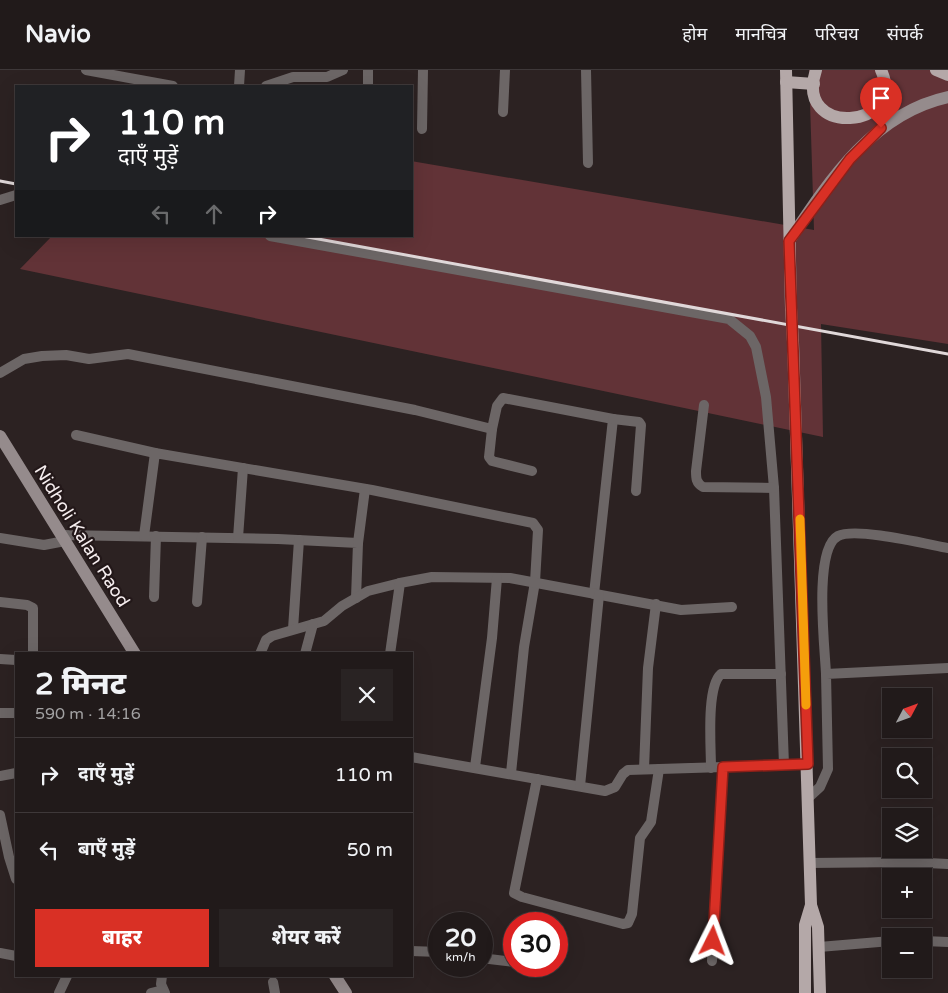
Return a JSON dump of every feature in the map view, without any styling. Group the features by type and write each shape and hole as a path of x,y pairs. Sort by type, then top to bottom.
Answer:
{"main road":[{"path":"816,70 814,84 816,98 822,108 840,119 862,118 878,104 884,84 881,70"},
{"path":"936,70 948,75"},
{"path":"805,993 805,925 810,905 808,764 791,308 786,76 814,84"},
{"path":"810,905 818,926 820,993"}],"street":[{"path":"86,70 168,85"},
{"path":"239,85 240,70"},
{"path":"269,85 293,77 326,78 343,70"},
{"path":"368,70 368,85"},
{"path":"422,129 423,70"},
{"path":"503,112 505,70"},
{"path":"586,70 588,163"},
{"path":"789,241 850,159 893,118 929,101 948,97"},
{"path":"878,104 893,118"},
{"path":"0,200 15,195"},
{"path":"276,237 729,319 750,336 756,347 766,397 774,488 784,766"},
{"path":"0,373 24,359 42,356 66,355 89,359 128,354 415,410 492,429"},
{"path":"532,471 492,461 489,456 497,406 503,398 613,419 639,422 642,427 636,491"},
{"path":"704,405 696,471 696,480 699,484 703,487 774,488"},
{"path":"580,786 613,419"},
{"path":"76,435 155,452 365,489 533,523 538,530 535,582 524,648 511,773"},
{"name":"Nidholi Kalan Raod","path":"0,436 133,652"},
{"path":"144,536 155,452"},
{"path":"238,538 243,468"},
{"path":"356,598 358,543 365,489"},
{"path":"808,798 820,787 828,769 822,598 826,561 832,542 838,536 863,534 948,548"},
{"path":"0,538 44,545 63,538 144,536 358,543"},
{"path":"154,596 156,536"},
{"path":"197,602 202,537"},
{"path":"293,629 299,540"},
{"path":"261,652 266,640 293,629 324,621 368,591 400,582 432,577 497,578 535,582 681,610 732,607"},
{"path":"475,767 492,638 497,578"},
{"path":"390,652 400,582"},
{"path":"0,602 27,605 33,608 33,652"},
{"path":"644,769 648,668 656,604"},
{"path":"306,652 313,624"},
{"path":"0,659 15,660"},
{"path":"826,674 948,668"},
{"path":"711,768 712,702 718,677 721,674 781,674"},
{"path":"0,714 15,713"},
{"path":"413,757 605,790 612,789 628,770 808,764"},
{"path":"712,961 723,767"},
{"path":"537,779 514,893 522,898 623,924 628,923 632,914 640,838 651,822 659,769"},
{"path":"0,776 15,773"},
{"path":"0,814 14,864"},
{"path":"810,863 907,862 948,864"},
{"path":"932,941 948,942"},
{"path":"819,947 882,942"},
{"path":"413,951 428,952"},
{"path":"0,953 15,956"},
{"path":"59,993 67,977"},
{"path":"151,993 164,992 162,977"},
{"path":"336,977 346,993"},
{"path":"273,982 275,993"}],"shaded area":[{"path":"809,70 948,70 948,344 821,324 823,437 20,269 51,237 413,237 413,161 814,230"}],"railway":[{"path":"0,181 15,184"},
{"path":"307,237 948,354"}],"slow traffic":[{"path":"800,519 806,705"}],"route":[{"path":"713,941 723,767 808,764 789,241 850,159 881,128"}]}
